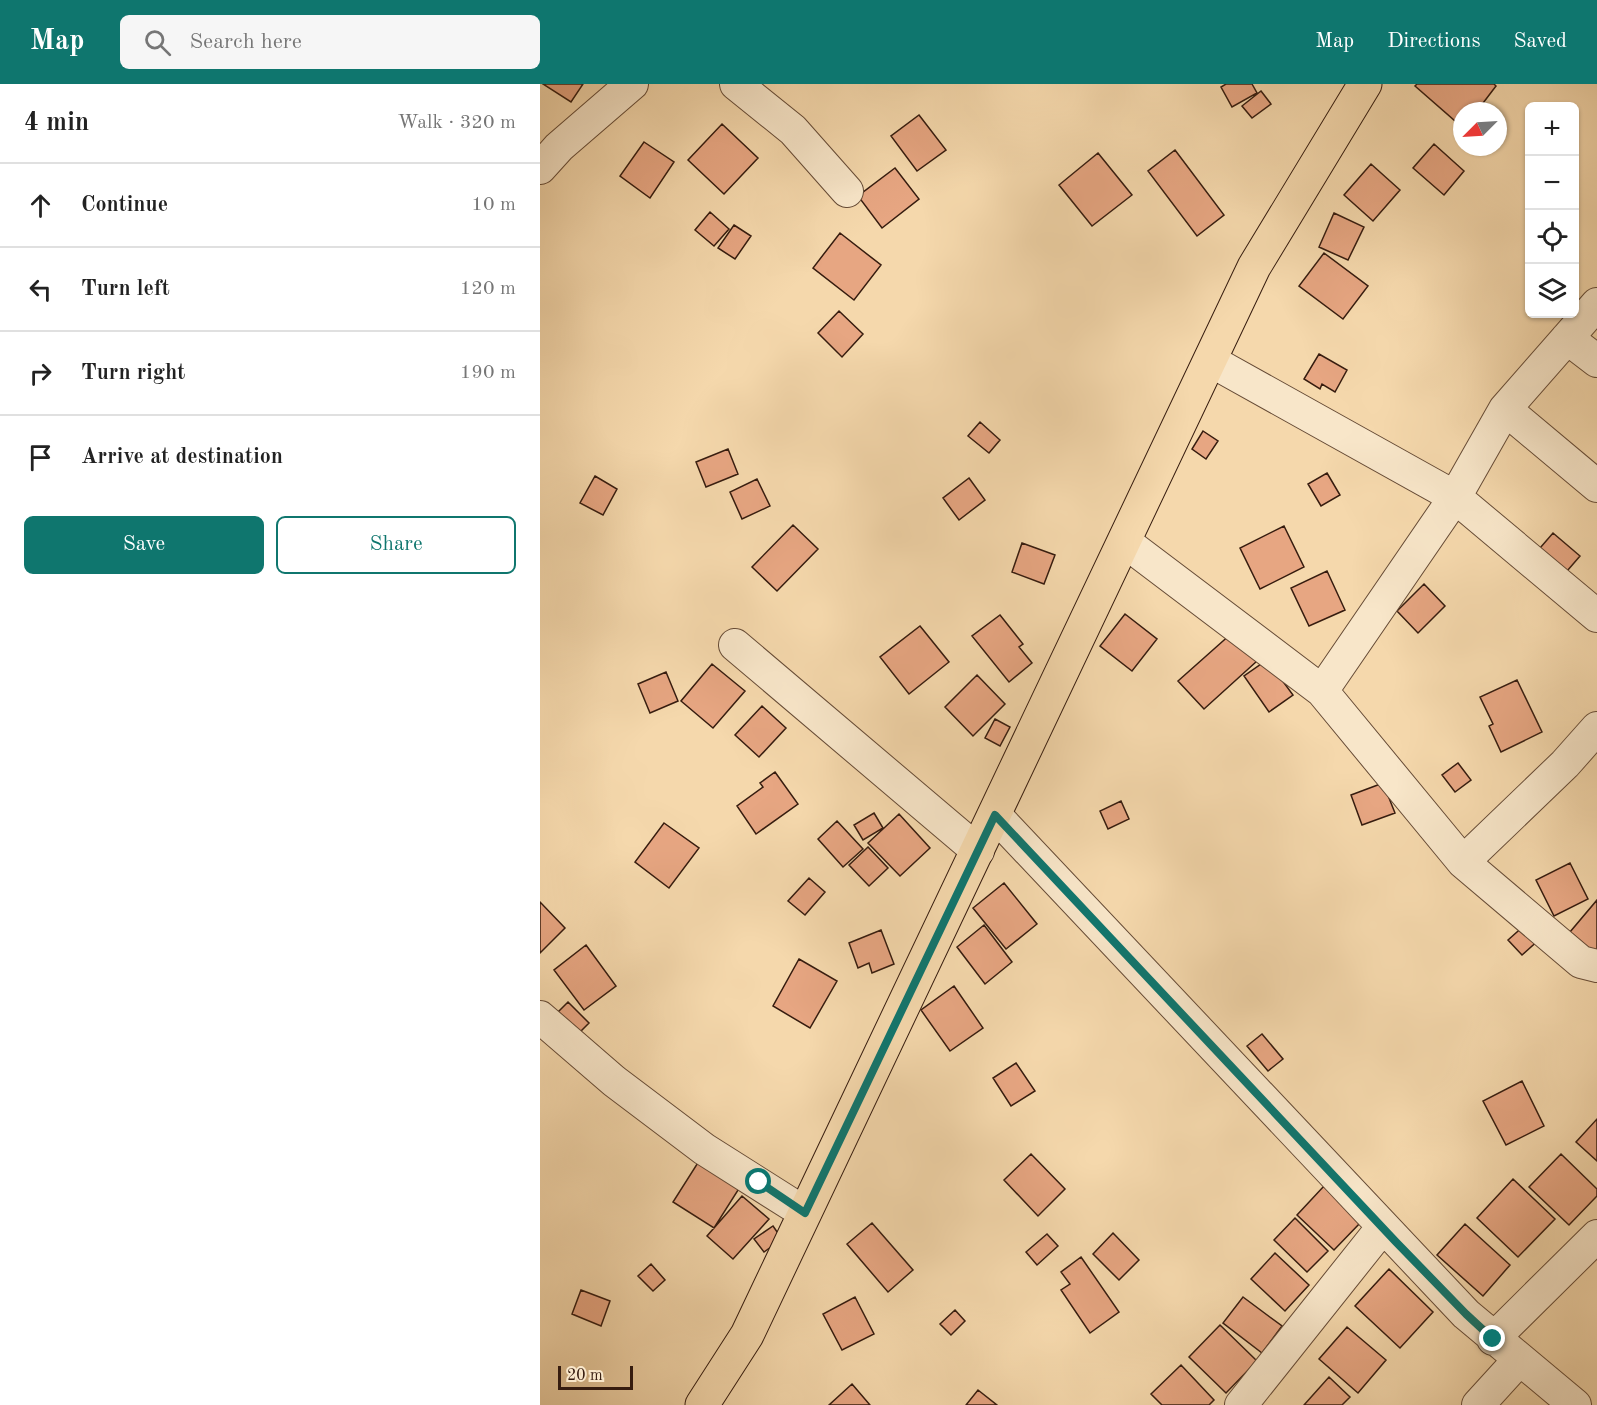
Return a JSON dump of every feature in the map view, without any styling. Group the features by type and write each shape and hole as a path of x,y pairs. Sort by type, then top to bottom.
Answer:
{"main road":[{"path":"702,1405 747,1335 1254,267 1365,84"}],"street":[{"path":"540,168 559,147 632,84"},
{"path":"736,84 794,130 847,191"},
{"path":"1322,691 1455,497 1505,409 1597,304"},
{"path":"1567,338 1597,361"},
{"path":"1211,361 1455,497 1597,616"},
{"path":"1505,409 1597,486"},
{"path":"1125,542 1322,691 1463,861 1581,962 1597,966"},
{"path":"735,645 978,851"},
{"path":"1463,861 1565,764 1597,728"},
{"path":"995,815 1382,1228 1466,1314 1493,1339 1575,1405"},
{"path":"540,1017 614,1081 704,1149 805,1213"},
{"path":"1241,1405 1382,1228"},
{"path":"1493,1339 1597,1236"},
{"path":"1478,1405 1519,1360"}],"building":[{"path":"543,84 583,84 571,102"},
{"path":"1226,84 1252,84 1257,93 1232,107 1221,87"},
{"path":"1417,84 1494,84 1496,86 1484,102 1453,102 1453,119 1415,86"},
{"path":"1261,91 1271,104 1252,118 1242,106"},
{"path":"919,115 946,150 917,171 891,136"},
{"path":"722,124 758,158 724,194 688,160"},
{"path":"644,142 674,162 650,198 620,176"},
{"path":"1434,144 1464,171 1444,195 1413,168"},
{"path":"1175,150 1224,215 1197,236 1148,171"},
{"path":"1098,153 1132,195 1092,226 1059,185"},
{"path":"1371,164 1400,190 1373,221 1344,195"},
{"path":"895,168 919,199 882,228 858,196"},
{"path":"710,212 729,229 714,246 695,230"},
{"path":"1334,213 1364,227 1348,260 1319,247"},
{"path":"734,225 751,236 735,259 718,248"},
{"path":"840,233 881,265 854,300 813,268"},
{"path":"1324,253 1368,286 1343,319 1299,286"},
{"path":"839,311 863,334 842,357 818,333"},
{"path":"1319,354 1347,370 1335,392 1322,384 1320,389 1304,379"},
{"path":"980,422 1000,440 989,453 968,436"},
{"path":"1203,431 1218,441 1206,459 1192,449"},
{"path":"728,449 738,474 706,487 696,462"},
{"path":"1327,473 1340,495 1321,506 1308,484"},
{"path":"595,476 617,489 603,515 580,503"},
{"path":"969,478 985,500 959,520 943,498"},
{"path":"757,479 770,506 742,519 730,492"},
{"path":"793,525 818,549 777,591 752,567"},
{"path":"1284,526 1304,567 1260,589 1240,548"},
{"path":"1553,533 1580,556 1561,578 1534,555"},
{"path":"1022,543 1055,555 1044,584 1012,572"},
{"path":"1327,571 1345,610 1309,626 1291,588"},
{"path":"1424,584 1445,606 1418,633 1397,611"},
{"path":"1125,614 1157,639 1132,671 1100,646"},
{"path":"1000,615 1023,644 1019,647 1032,663 1009,682 972,636"},
{"path":"920,626 949,662 909,694 880,657"},
{"path":"1232,633 1257,661 1204,709 1178,681"},
{"path":"1284,648 1279,676 1293,695 1269,712 1244,676"},
{"path":"712,664 745,691 713,728 681,701"},
{"path":"666,672 678,701 650,713 638,684"},
{"path":"977,675 1005,704 973,736 945,707"},
{"path":"1517,680 1542,732 1501,752 1489,726 1493,724 1480,697"},
{"path":"762,706 786,728 759,757 735,735"},
{"path":"995,719 1010,727 1000,746 985,738"},
{"path":"1458,763 1471,780 1455,792 1442,775"},
{"path":"775,772 798,804 756,834 737,806 763,787 760,783"},
{"path":"1383,783 1395,813 1362,825 1351,795"},
{"path":"1121,801 1129,819 1108,829 1100,811"},
{"path":"874,813 883,828 863,840 854,825"},
{"path":"899,814 930,848 900,876 868,843"},
{"path":"837,821 863,849 843,867 818,839"},
{"path":"664,823 699,848 669,888 635,862"},
{"path":"868,847 888,868 869,886 849,865"},
{"path":"1570,863 1588,899 1554,916 1536,880"},
{"path":"809,878 825,892 805,915 788,901"},
{"path":"1004,883 1037,924 1006,949 973,908"},
{"path":"1597,900 1597,955 1570,932"},
{"path":"540,902 565,928 540,953"},
{"path":"1527,923 1541,938 1522,955 1508,940"},
{"path":"984,925 1012,962 985,984 957,947"},
{"path":"881,930 894,964 872,973 869,963 858,968 849,943"},
{"path":"586,945 616,986 584,1010 554,970"},
{"path":"799,959 837,981 810,1028 773,1006"},
{"path":"954,986 983,1028 950,1051 921,1010"},
{"path":"568,1002 589,1023 570,1042 549,1021"},
{"path":"1262,1034 1283,1059 1268,1071 1247,1046"},
{"path":"1016,1063 1035,1091 1011,1106 993,1078"},
{"path":"1522,1081 1544,1126 1506,1145 1483,1101"},
{"path":"1597,1119 1597,1161 1576,1142"},
{"path":"1031,1154 1065,1189 1038,1216 1004,1180"},
{"path":"1561,1154 1597,1189 1597,1196 1569,1225 1529,1187"},
{"path":"699,1161 740,1187 714,1228 673,1202"},
{"path":"1513,1179 1555,1219 1518,1257 1477,1218"},
{"path":"1324,1186 1361,1222 1334,1250 1297,1215"},
{"path":"742,1196 769,1219 733,1259 707,1236"},
{"path":"1295,1218 1328,1251 1307,1272 1274,1240"},
{"path":"872,1223 913,1270 888,1292 847,1244"},
{"path":"1465,1224 1510,1265 1483,1296 1437,1255"},
{"path":"773,1226 782,1239 764,1252 754,1239"},
{"path":"1113,1233 1139,1260 1119,1280 1093,1254"},
{"path":"1047,1234 1058,1246 1037,1265 1026,1252"},
{"path":"1275,1253 1309,1285 1285,1311 1251,1279"},
{"path":"1081,1257 1119,1312 1090,1333 1061,1290 1070,1284 1061,1272"},
{"path":"651,1264 665,1280 653,1291 638,1276"},
{"path":"1389,1269 1433,1312 1400,1348 1355,1306"},
{"path":"581,1290 610,1301 601,1326 572,1314"},
{"path":"855,1297 874,1334 842,1350 823,1314"},
{"path":"1243,1297 1282,1326 1262,1353 1223,1323"},
{"path":"955,1310 965,1321 951,1335 940,1324"},
{"path":"1220,1325 1257,1361 1226,1393 1189,1357"},
{"path":"1347,1327 1386,1360 1358,1393 1319,1359"},
{"path":"1181,1365 1214,1400 1209,1405 1162,1405 1151,1394"},
{"path":"1329,1377 1350,1397 1342,1405 1304,1405"},
{"path":"852,1384 870,1405 829,1405"},
{"path":"978,1390 997,1405 966,1405"}],"route":[{"path":"759,1182 805,1213 995,815 1396,1242 1493,1339"}]}
